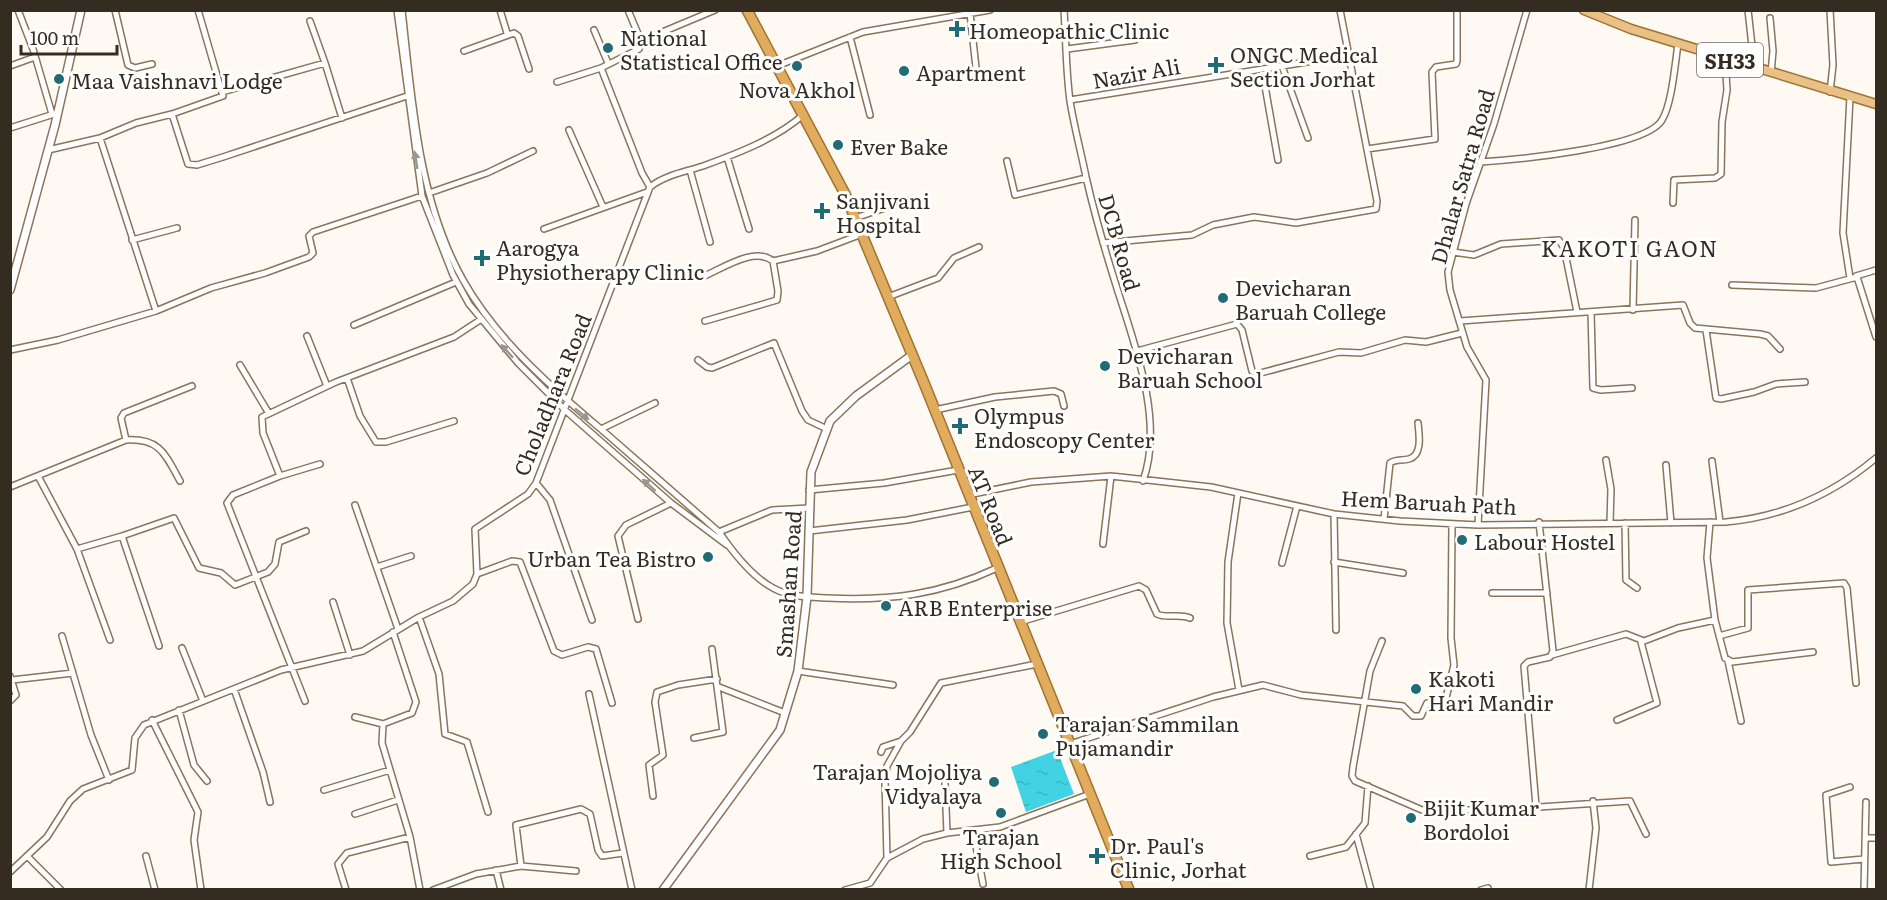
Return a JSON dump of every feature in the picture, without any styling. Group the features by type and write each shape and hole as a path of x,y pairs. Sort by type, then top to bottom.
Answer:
{"highway":[{"name":"AT Road","path":"747,10 803,115 862,234 1129,890"}],"main road":[{"name":"SH33","path":"1584,10 1613,23 1876,105"}],"street":[{"path":"18,10 55,113"},
{"path":"10,290 48,150 81,10"},
{"path":"115,10 128,65 135,68 152,64"},
{"path":"48,150 100,138 136,123 221,99 222,92 198,10"},
{"path":"397,10 422,196 456,282 480,320 565,410 671,503 715,539 729,546"},
{"path":"402,10 429,193 441,229 464,282 503,334 567,402 719,532 765,584 782,592 807,597 866,600 904,598 939,590 997,568"},
{"path":"500,10 507,33"},
{"path":"557,82 601,68 639,49 641,41 628,10"},
{"path":"641,41 715,10"},
{"path":"777,66 863,32 990,10"},
{"name":"DCB Road","path":"1064,10 1070,100 1086,178 1102,243 1137,351 1151,433 1148,466 1143,481"},
{"path":"1102,243 1192,235 1213,225 1254,217 1296,223 1373,211 1378,206 1340,10"},
{"path":"1367,149 1434,139 1432,72 1436,67 1456,64 1458,61 1457,10"},
{"name":"Dhalar Satra Road","path":"1478,525 1486,380 1471,355 1462,333 1448,280 1452,252 1527,10"},
{"path":"1748,10 1752,46 1749,66"},
{"path":"1830,10 1833,65 1830,92"},
{"path":"970,13 977,77"},
{"path":"1770,18 1773,51 1771,73"},
{"path":"310,21 342,118"},
{"path":"594,30 608,63"},
{"path":"464,51 507,33 516,33 529,69"},
{"path":"850,37 870,115"},
{"path":"1067,49 1135,40"},
{"path":"1480,162 1560,155 1602,146 1654,128 1665,114 1678,44"},
{"name":"Nazir Ali","path":"1070,100 1350,55"},
{"path":"10,66 35,57"},
{"path":"1673,203 1674,180 1715,178 1721,174 1722,122 1727,90 1725,58"},
{"path":"222,92 325,63"},
{"path":"1282,66 1308,138"},
{"path":"601,68 649,189"},
{"path":"1262,69 1278,160"},
{"path":"172,114 186,161 194,165 407,96"},
{"path":"1851,97 1843,233 1852,277"},
{"path":"10,128 55,113"},
{"path":"544,229 649,189 668,176 727,157 766,138 803,115"},
{"path":"569,130 603,207"},
{"path":"100,138 156,312"},
{"path":"429,193 487,173 533,151"},
{"path":"727,157 749,229"},
{"path":"1006,161 1015,195 1086,178"},
{"path":"690,170 710,242"},
{"name":"Choladhara Road","path":"477,574 475,529 528,494 536,483 649,189"},
{"path":"10,350 58,340 156,312 211,288 255,277 309,257 313,253 309,236 313,232 422,196"},
{"path":"855,218 909,201"},
{"path":"1633,310 1635,220"},
{"path":"132,240 177,228"},
{"path":"773,261 817,251 862,234"},
{"path":"1452,252 1474,255 1501,244 1560,240 1564,248 1577,312"},
{"path":"888,297 938,278 954,258 979,247"},
{"path":"702,277 756,255 765,255 773,261 778,291 777,300 705,321"},
{"path":"1732,285 1816,288 1876,270"},
{"path":"1852,277 1860,279 1876,337"},
{"path":"354,326 456,282"},
{"path":"1460,321 1683,305 1693,327 1706,330 1760,333 1780,349"},
{"path":"1591,312 1593,388 1601,390 1632,388"},
{"path":"280,476 261,423 262,417 268,412 327,386 453,337 480,320"},
{"path":"1137,351 1237,324 1242,330 1252,371 1257,375 1340,352 1366,352 1405,340 1426,342 1462,333"},
{"path":"1706,330 1716,398 1754,392 1776,384 1805,382"},
{"path":"307,336 327,386"},
{"path":"698,360 712,368 774,343 802,411 808,420 827,429"},
{"name":"Smashan Road","path":"663,890 780,730 798,671 807,597 811,472 827,429 835,414 912,355"},
{"path":"240,365 268,412"},
{"path":"347,378 360,416 376,442 386,442 454,421"},
{"path":"126,440 121,418 124,413 192,386"},
{"path":"935,410 995,397 1054,391 1061,394 1064,406"},
{"path":"601,429 655,404"},
{"path":"1384,519 1389,463 1411,459 1416,454 1419,445 1418,423"},
{"path":"10,487 126,440 139,439 154,444 164,453 180,481"},
{"name":"Hem Baruah Path","path":"968,495 1030,482 1112,476 1238,493 1334,514 1384,519 1478,525 1539,522 1720,522 1754,518 1807,503 1876,458"},
{"path":"1606,460 1611,489 1610,523"},
{"path":"1712,461 1720,522"},
{"path":"305,701 227,503 233,495 280,476 320,464"},
{"path":"1666,465 1671,523"},
{"path":"809,490 884,483 958,470"},
{"path":"38,476 77,549 110,640"},
{"path":"1103,544 1112,476"},
{"path":"536,483 550,500 592,620"},
{"path":"1238,493 1228,562 1227,623 1239,690"},
{"path":"638,619 618,536 626,525 671,503"},
{"path":"354,505 377,567 416,702 412,713 383,724 355,717"},
{"path":"1282,563 1297,506"},
{"path":"809,531 907,520 973,507"},
{"path":"719,532 772,510 809,508"},
{"path":"1334,514 1336,630"},
{"path":"77,549 174,518 199,567 221,573 235,585 257,579 275,564 279,542 306,531"},
{"path":"1539,522 1552,655"},
{"path":"1710,522 1707,554 1715,620 1728,661 1741,720"},
{"path":"1625,523 1626,577 1637,588"},
{"path":"1070,744 1239,690 1263,686 1301,695 1403,706 1413,716 1422,715 1427,703 1444,702 1454,665 1451,638 1452,524"},
{"path":"122,536 159,646"},
{"path":"377,567 411,556"},
{"path":"10,872 47,837 70,801 83,789 132,770 136,735 152,720 293,666 350,655 419,616 464,594 473,584 477,574 512,561 520,562 554,651 562,655 588,647 596,649 612,703"},
{"path":"1334,562 1403,573"},
{"path":"1719,636 1748,628 1748,590 1844,583 1847,588 1856,683"},
{"path":"1020,622 1139,586 1146,590 1157,614 1164,616 1181,614 1190,618"},
{"path":"1492,593 1547,593"},
{"path":"333,602 350,655"},
{"path":"419,616 439,674 445,734 467,742 488,812"},
{"path":"1641,642 1684,626 1715,620"},
{"path":"1536,806 1524,666 1528,662 1626,634 1635,636 1641,642 1657,703 1617,720"},
{"path":"62,636 92,735 109,780"},
{"path":"1382,641 1370,671 1364,702 1352,776 1355,781 1422,810 1493,810 1593,801 1630,801 1646,834"},
{"path":"182,648 203,701"},
{"path":"694,738 723,732 719,687 712,649"},
{"path":"1728,661 1813,652"},
{"path":"887,858 885,773 901,741 918,721 941,683 1037,664"},
{"path":"798,671 893,685"},
{"path":"10,701 16,695 11,678 73,673"},
{"path":"653,796 649,765 663,755 655,702 657,692 678,685 717,679"},
{"path":"719,687 785,713"},
{"path":"234,689 263,772 270,801"},
{"path":"589,694 632,890"},
{"path":"179,710 194,765 207,782"},
{"path":"152,720 198,812 194,840 201,890"},
{"path":"383,724 382,743 410,837 420,890"},
{"path":"881,752 885,746 901,741"},
{"path":"324,790 390,770"},
{"path":"945,783 947,833"},
{"path":"1310,856 1343,849 1356,834 1367,818 1368,786"},
{"path":"1850,787 1826,795 1831,862 1864,859"},
{"path":"845,890 870,883 887,858 918,840 947,833 1000,827 1090,794"},
{"path":"356,814 398,800"},
{"path":"1589,890 1596,828 1593,801"},
{"path":"1864,890 1866,802"},
{"path":"522,866 516,825 581,809 590,814 598,850 602,856 623,853"},
{"path":"973,830 983,884"},
{"path":"1356,834 1371,890"},
{"path":"346,890 338,864 341,857 346,853 410,837"},
{"path":"1866,838 1876,838"},
{"path":"146,856 155,890"},
{"path":"28,857 61,890"},
{"path":"433,890 496,870 522,866 576,871"},
{"path":"496,870 501,890"}],"water":[{"path":"1057,750 1074,794 1026,812 1011,767"}],"place":[{"name":"Homeopathic Clinic","path":"957,29"},
{"name":"National Statistical Office","path":"608,48"},
{"name":"ONGC Medical Section Jorhat","path":"1216,65"},
{"name":"Nova Akhol","path":"797,66"},
{"name":"Apartment","path":"904,71"},
{"name":"Maa Vaishnavi Lodge","path":"59,79"},
{"name":"Ever Bake","path":"838,145"},
{"name":"Sanjivani Hospital","path":"822,211"},
{"name":"Aarogya Physiotherapy Clinic","path":"482,258"},
{"name":"Devicharan Baruah College","path":"1223,298"},
{"name":"Devicharan Baruah School","path":"1105,366"},
{"name":"Olympus Endoscopy Center","path":"960,426"},
{"name":"Labour Hostel","path":"1462,540"},
{"name":"Urban Tea Bistro","path":"708,557"},
{"name":"ARB Enterprise","path":"886,606"},
{"name":"Kakoti Hari Mandir","path":"1416,689"},
{"name":"Tarajan Sammilan Pujamandir","path":"1043,734"},
{"name":"Tarajan Mojoliya Vidyalaya","path":"994,782"},
{"name":"Tarajan High School","path":"1001,813"},
{"name":"Bijit Kumar Bordoloi","path":"1411,818"},
{"name":"Dr. Paul's Clinic, Jorhat","path":"1097,856"}],"district":[{"name":"KAKOTI GAON","path":"1630,247"}]}
